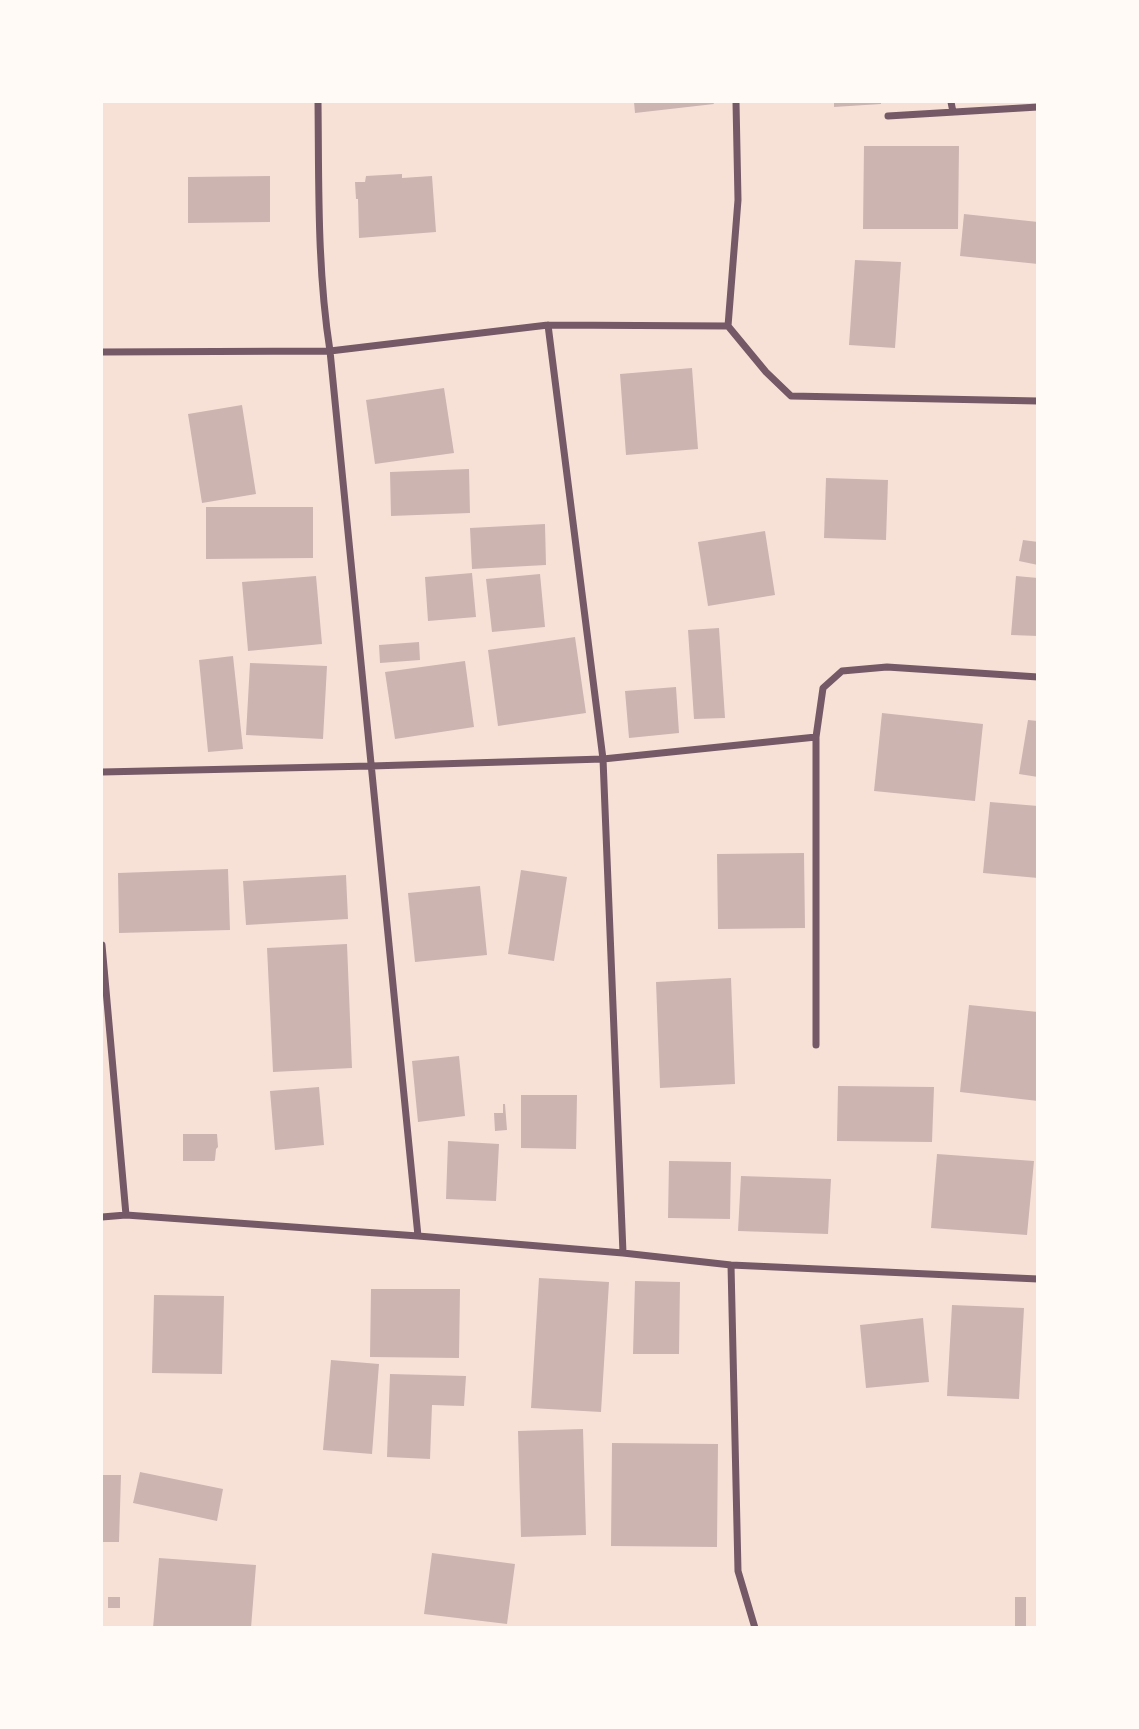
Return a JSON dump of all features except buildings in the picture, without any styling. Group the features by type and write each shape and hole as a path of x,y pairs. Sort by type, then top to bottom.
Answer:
{"street":[{"path":"318,102 324,314 330,351 418,1236"},
{"path":"736,102 738,200 728,326 766,372 791,396 1038,401"},
{"path":"951,102 953,113"},
{"path":"888,116 1038,107"},
{"path":"548,325 603,759 623,1253"},
{"path":"102,352 330,351 548,325 728,326"},
{"path":"816,1045 816,737 823,688 842,671 887,667 1038,677"},
{"path":"102,772 603,759 816,737"},
{"path":"102,945 126,1215"},
{"path":"102,1217 126,1215 418,1236 730,1265 1038,1279"},
{"path":"730,1265 738,1571 755,1628"}]}
